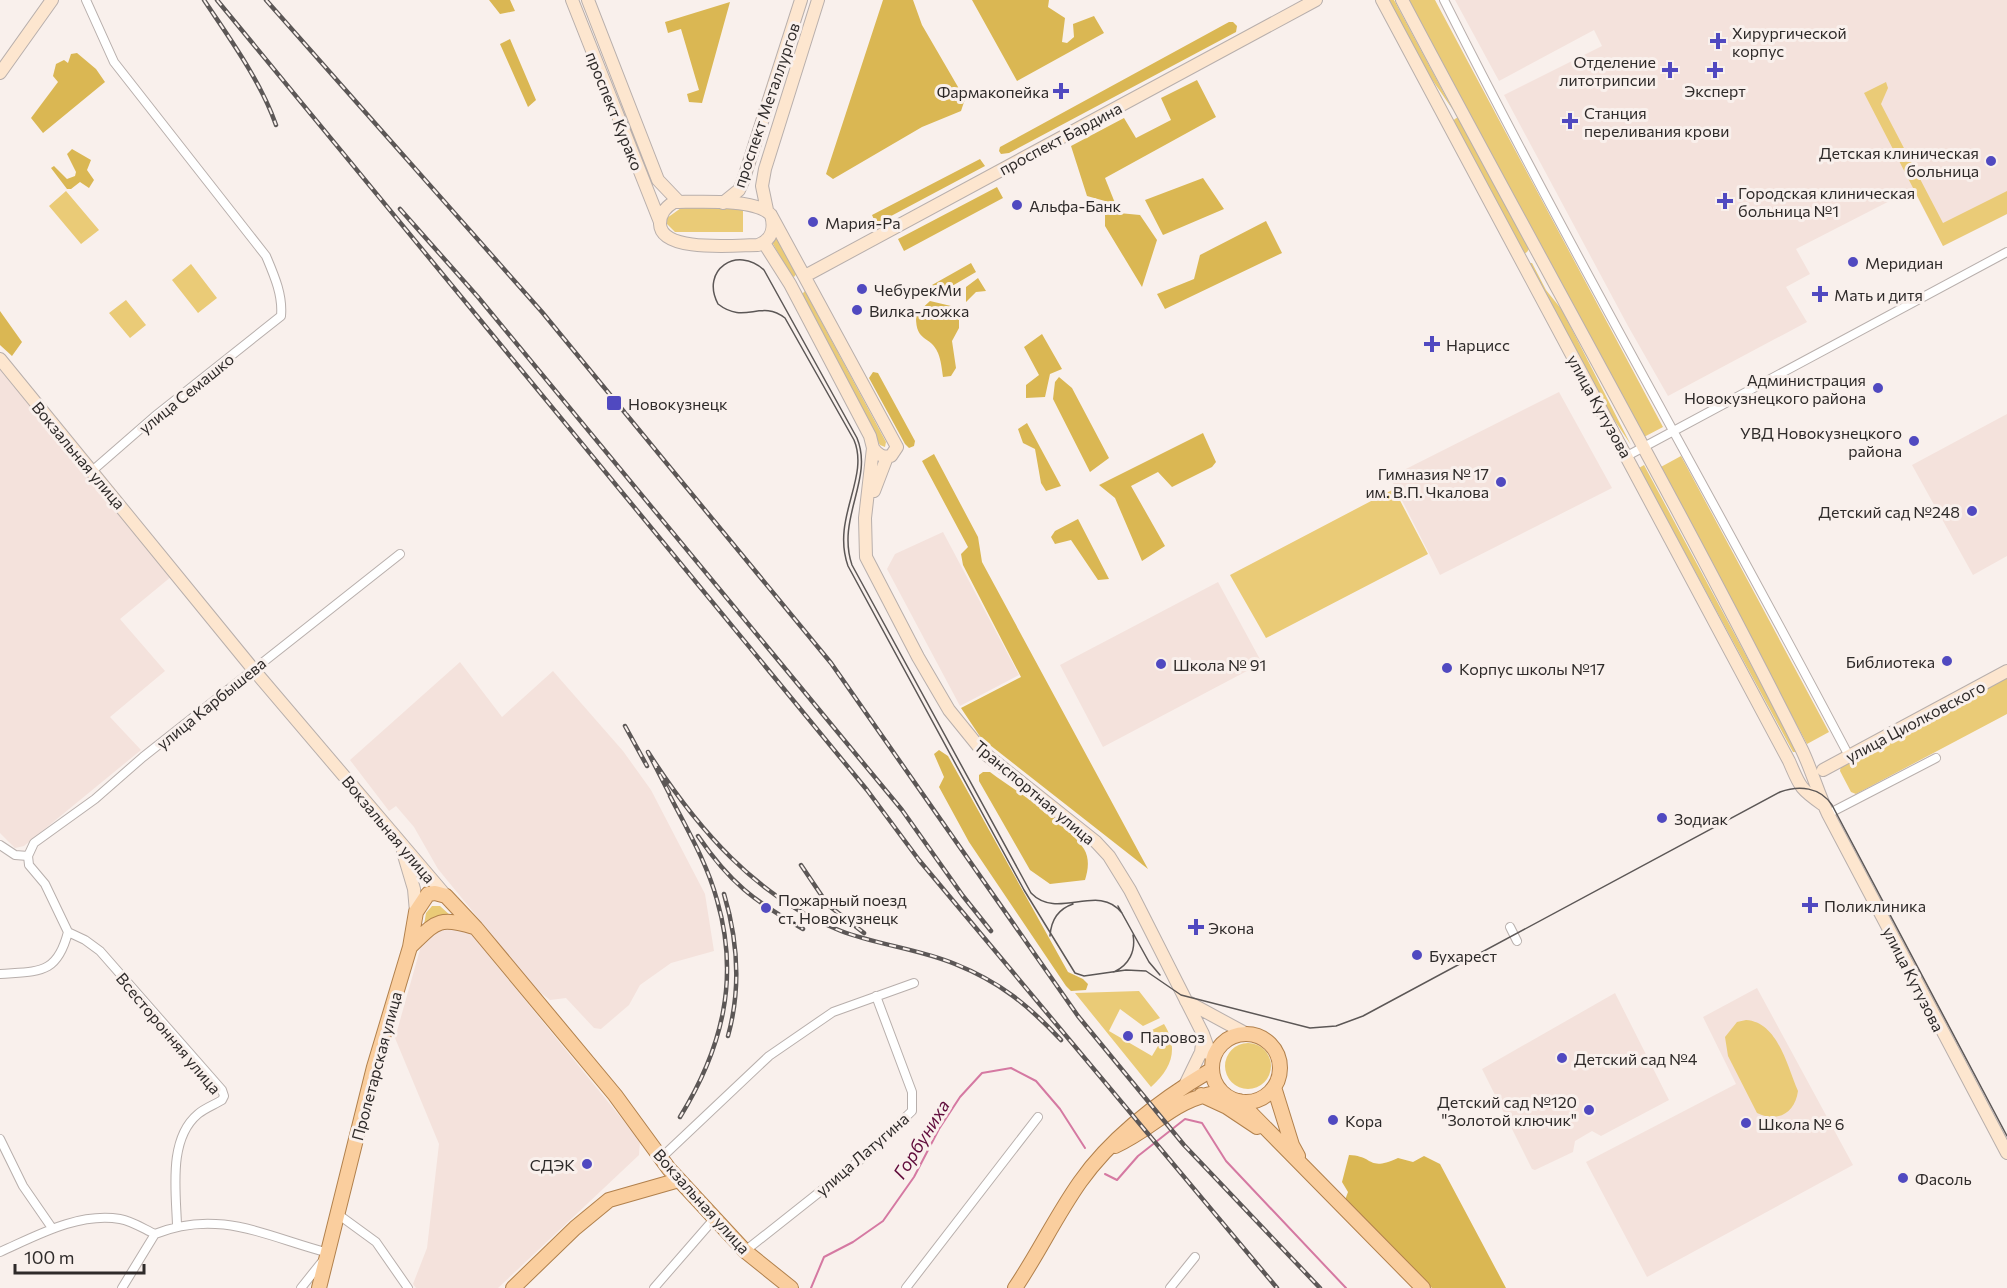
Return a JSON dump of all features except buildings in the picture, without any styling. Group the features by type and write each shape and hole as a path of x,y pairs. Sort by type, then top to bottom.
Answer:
{"main road":[{"path":"0,73 52,0"},
{"name":"проспект Курако","path":"572,0 660,222 662,233 676,243 758,245 764,243"},
{"name":"проспект Курако","path":"588,0 658,180 679,202"},
{"name":"проспект Металлургов","path":"723,203 736,194 743,181 801,0"},
{"name":"проспект Металлургов","path":"769,213 762,186 765,169 818,0"},
{"name":"проспект Бардина","path":"790,284 801,284 805,276 1316,0"},
{"name":"улица Кутузова","path":"1382,0 1784,750 1802,791 1826,809"},
{"name":"улица Кутузова","path":"1402,0 1803,753 1826,809 2007,1153"},
{"path":"660,222 662,212 668,205 679,202 761,207 769,213 895,441 892,454 881,456 873,448"},
{"path":"764,243 772,233 769,213"},
{"name":"Транспортная улица","path":"764,243 790,284 870,436 873,448 865,518 865,548 871,572 949,710 983,752 1096,842 1109,856 1130,890 1203,1034 1212,1065"},
{"name":"Вокзальная улица","path":"0,359 400,845 476,928 615,1095 679,1180 745,1251 788,1286"},
{"name":"Транспортная улица","path":"865,518 892,454"},
{"name":"улица Циолковского","path":"1823,770 2007,671"},
{"name":"Пролетарская улица","path":"319,1288 374,1067 410,947 416,912 410,871 400,845"},
{"path":"416,912 428,894 435,892 446,896"},
{"path":"410,947 440,922 450,920 476,928"},
{"path":"1185,1000 1245,1034 1261,1037 1274,1050 1280,1070 1274,1087 1258,1099 1239,1101"},
{"path":"1185,1085 1201,1052 1203,1034"},
{"path":"1015,1288 1081,1180 1127,1130 1212,1065 1224,1041 1245,1034"},
{"path":"1212,1065 1222,1092"},
{"path":"1274,1087 1292,1145 1308,1171"},
{"path":"1111,1148 1134,1137 1185,1100 1199,1095 1222,1092 1239,1101 1423,1288"},
{"path":"1199,1095 1227,1107 1286,1149"},
{"path":"513,1288 575,1228 609,1200 679,1180"}],"street":[{"name":"улица Семашко","path":"87,0 114,62 266,256 277,283 281,316 92,471"},
{"path":"1444,0 1491,95 1675,430 1849,756"},
{"path":"1627,456 2007,252"},
{"name":"улица Карбышева","path":"28,856 34,843 96,799 253,669 400,554"},
{"path":"1826,809 1936,758"},
{"path":"0,845 15,855 28,856 29,865 45,884 68,932 63,953 56,963 32,971 0,974"},
{"path":"1510,927 1517,941"},
{"name":"Всесторонняя улица","path":"68,932 85,940 100,951 224,1096 198,1114 189,1124 183,1138 177,1156 175,1176 177,1225"},
{"path":"661,1158 769,1056 833,1012 914,983"},
{"name":"улица Латугина","path":"745,1251 865,1156 912,1111 912,1092 876,996"},
{"path":"906,1288 1038,1117"},
{"path":"0,1139 23,1186 52,1228"},
{"path":"339,1215 376,1242 408,1288"},
{"path":"0,1252 52,1228 101,1219 122,1219 155,1234"},
{"path":"654,1288 714,1219"},
{"path":"122,1288 155,1234 177,1225 208,1222 228,1225 329,1253 301,1288"},
{"path":"1170,1288 1195,1257"}],"shaded area":[{"path":"489,0 510,0 515,11 500,14"},
{"path":"883,0 913,0 922,25 965,99 961,111 922,127 833,179 826,174"},
{"path":"972,0 1049,0 1048,7 1065,18 1062,42 1067,43 1074,37 1073,24 1094,16 1104,33 1017,81"},
{"path":"1387,0 1394,0 1453,110 1422,65"},
{"path":"1408,0 1435,0 1663,427 1642,438"},
{"name":"Городская клиническая больница №1","path":"1455,0 2007,0 2007,214 1943,246 1913,189 1796,249 1810,274 1786,287 1807,322 1668,396 1504,95 1602,46 1594,30 1499,81"},
{"path":"730,2 702,103 689,102 687,94 699,90 681,29 668,33 665,22"},
{"path":"1229,22 1237,26 1236,32 1009,153 1001,154 999,151 1000,147"},
{"path":"510,39 536,100 528,107 500,44"},
{"path":"77,53 96,69 105,82 43,133 31,118 58,82 53,76 56,64 64,60 68,63 71,54"},
{"path":"1197,80 1216,117 1105,178 1119,213 1140,215 1157,240 1142,287 1105,226 1105,201 1087,196 1071,146 1124,118 1136,138 1171,120 1161,98"},
{"path":"1886,82 1888,88 1881,104 1943,223 2007,191 2007,214 1943,246 1864,93"},
{"path":"1458,117 1529,249 1524,254 1452,121"},
{"path":"72,149 91,160 87,170 94,180 89,188 80,182 71,189 67,189 51,168 54,166 67,179 75,176 76,172 67,154"},
{"path":"980,159 985,166 876,224 872,215"},
{"path":"1203,178 1224,209 1163,235 1145,200"},
{"path":"997,187 1003,198 904,251 898,239"},
{"path":"66,191 99,230 81,244 49,206"},
{"path":"681,208 743,208 743,232 675,232 667,224 667,218"},
{"path":"1266,221 1282,253 1165,309 1157,294 1194,279 1200,255"},
{"path":"773,237 776,237 797,273 794,277 791,276 772,242"},
{"path":"971,263 976,272 935,296 932,285"},
{"path":"1528,263 1532,263 1546,290 1562,310 1631,445 1603,403"},
{"path":"191,264 217,298 198,313 172,280"},
{"path":"978,278 986,291 976,292 966,302 966,287"},
{"path":"805,291 886,442 885,447 880,445 800,296"},
{"path":"126,300 146,325 130,338 109,313"},
{"path":"930,301 951,306 959,313 959,328 952,341 956,368 951,376 943,377 941,362 935,347 920,335 916,324 916,314"},
{"path":"0,311 22,342 12,356 0,345"},
{"path":"1042,334 1062,369 1050,374 1045,397 1026,398 1026,385 1039,375 1024,347"},
{"path":"0,370 172,576 120,619 165,671 110,717 141,750 24,846 15,848 0,833"},
{"path":"873,372 878,373 915,441 914,446 909,448 905,444 869,378"},
{"path":"1059,377 1072,388 1109,458 1090,472 1053,399 1055,382"},
{"name":"Гимназия № 17 им. В.П. Чкалова","path":"1559,392 1612,488 1440,575 1390,477"},
{"name":"Детский сад №248","path":"2007,414 2007,556 1973,575 1912,465"},
{"path":"1027,423 1061,486 1046,491 1041,483 1035,449 1023,443 1018,429"},
{"path":"1203,433 1216,462 1212,467 1172,487 1158,472 1131,486 1165,546 1142,561 1115,498 1099,485"},
{"path":"934,454 978,537 982,562 1148,869 981,738 961,708 1021,677 963,565 961,554 968,547 922,461"},
{"path":"1681,456 1829,732 1807,744 1659,468"},
{"path":"1644,465 1796,752 1793,752 1639,468"},
{"path":"1394,489 1428,554 1266,638 1230,575"},
{"path":"1078,519 1109,579 1098,580 1071,540 1055,544 1051,537 1055,531"},
{"path":"943,532 1019,675 960,706 887,569 895,554"},
{"name":"Школа № 91","path":"1218,582 1262,663 1103,747 1060,665"},
{"path":"460,662 502,717 553,671 623,751 651,790 705,894 714,951 671,963 640,985 629,1005 601,1029 594,1028 566,998 550,1000 537,990 438,869 414,827 396,806 389,811 350,760"},
{"path":"2007,676 2007,714 1856,794 1851,792 1840,771 1841,765"},
{"path":"939,750 948,756 1068,972 1088,984 1086,990 1071,991 1066,986 969,842 939,787 944,777 934,754"},
{"path":"983,772 990,772 1027,798 1076,838 1084,849 1088,861 1085,880 1050,884 1030,870 979,781 979,775"},
{"path":"432,906 440,906 452,917 424,925 426,913"},
{"path":"445,925 468,930 640,1141 639,1155 498,1288 416,1288 413,1284 427,1248 439,1144 395,1038 421,946"},
{"name":"Школа № 6","path":"1757,988 1853,1165 1647,1277 1586,1162 1736,1084 1703,1017"},
{"path":"1139,991 1160,1018 1143,1026 1120,1009 1109,1031 1152,1056 1158,1046 1148,1032 1164,1024 1171,1041 1171,1058 1164,1073 1151,1087 1075,993"},
{"path":"1615,993 1669,1100 1601,1136 1592,1131 1575,1141 1573,1152 1535,1170 1532,1169 1482,1069"},
{"path":"1746,1020 1766,1028 1774,1037 1785,1058 1798,1091 1793,1105 1784,1114 1772,1117 1757,1113 1728,1056 1725,1037 1737,1022"},
{"path":"1248,1043 1264,1050 1271,1066 1264,1082 1248,1089 1232,1082 1225,1066 1232,1050"},
{"path":"1349,1155 1381,1164 1398,1158 1413,1162 1424,1156 1440,1164 1506,1288 1432,1288 1347,1204 1345,1200 1348,1192 1342,1182"}],"waterway":[{"name":"Горбуниха","path":"811,1288 824,1257 853,1242 883,1221 914,1177 939,1129 960,1097 982,1073 1011,1068 1036,1081 1060,1109 1085,1148"},
{"name":"Горбуниха","path":"1105,1174 1117,1180 1138,1156 1185,1119 1202,1123 1226,1161 1346,1288"}],"tram line":[{"path":"1122,913 1112,904 1101,901 1053,904 1042,901 1031,893 852,565 848,548 848,531 861,469 861,453 857,438 764,270 754,263 743,260 724,265 714,281 714,292 718,304 736,312 768,311 785,318 854,440 858,454 857,469 844,531 844,548 848,566 1024,890 1075,973 1084,976 1126,970 1146,971 1181,995 1310,1028 1336,1026 1363,1016 1780,792 1809,789 1821,794 1832,805 2007,1136"},
{"path":"1050,936 1056,916 1073,904"},
{"path":"1118,906 1149,962 1160,975"},
{"path":"1114,972 1124,966 1130,957 1134,941 1133,935"}],"railway":[{"path":"204,0 253,76 276,125"},
{"path":"217,0 867,790 919,860 1277,1288"},
{"path":"266,0 542,312 831,663 1078,1016 1184,1145 1320,1288"},
{"path":"400,209 478,297 902,810 963,896 991,931"},
{"path":"625,726 647,766"},
{"path":"669,793 648,752 686,807 708,833 755,880 782,900 810,917 841,931 927,954 971,971 1012,996 1037,1016 1061,1040"},
{"path":"670,796 696,846 713,886 724,929 727,958 723,1013 716,1039 707,1066 680,1117"},
{"path":"698,836 732,879 744,890 803,929"},
{"path":"801,865 828,905 864,933"},
{"path":"724,894 732,929 736,965 735,1001 728,1036"}],"place":[{"name":"Хирургической корпус","path":"1718,41"},
{"name":"Отделение литотрипсии","path":"1670,70"},
{"name":"Эксперт","path":"1715,70"},
{"name":"Фармакопейка","path":"1061,91"},
{"name":"Станция переливания крови","path":"1570,121"},
{"name":"Детская клиническая больница","path":"1991,161"},
{"name":"Городская клиническая больница №1","path":"1725,201"},
{"name":"Альфа-Банк","path":"1017,205"},
{"name":"Мария-Ра","path":"813,222"},
{"name":"Меридиан","path":"1853,262"},
{"name":"ЧебурекМи","path":"862,289"},
{"name":"Мать и дитя","path":"1820,294"},
{"name":"Вилка-ложка","path":"857,310"},
{"name":"Нарцисс","path":"1432,344"},
{"name":"Администрация Новокузнецкого района","path":"1878,388"},
{"name":"Новокузнецк","path":"614,403"},
{"name":"УВД Новокузнецкого района","path":"1914,441"},
{"name":"Гимназия № 17 им. В.П. Чкалова","path":"1501,482"},
{"name":"Детский сад №248","path":"1972,511"},
{"name":"Библиотека","path":"1947,661"},
{"name":"Школа № 91","path":"1161,664"},
{"name":"Корпус школы №17","path":"1447,668"},
{"name":"Зодиак","path":"1662,818"},
{"name":"Поликлиника","path":"1810,905"},
{"name":"Пожарный поезд ст. Новокузнецк","path":"766,908"},
{"name":"Экона","path":"1196,927"},
{"name":"Бухарест","path":"1417,955"},
{"name":"Паровоз","path":"1128,1036"},
{"name":"Детский сад №4","path":"1562,1058"},
{"name":"Детский сад №120 \"Золотой ключик\"","path":"1589,1110"},
{"name":"Кора","path":"1333,1120"},
{"name":"Школа № 6","path":"1746,1123"},
{"name":"СДЭК","path":"587,1164"},
{"name":"Фасоль","path":"1903,1178"}]}
